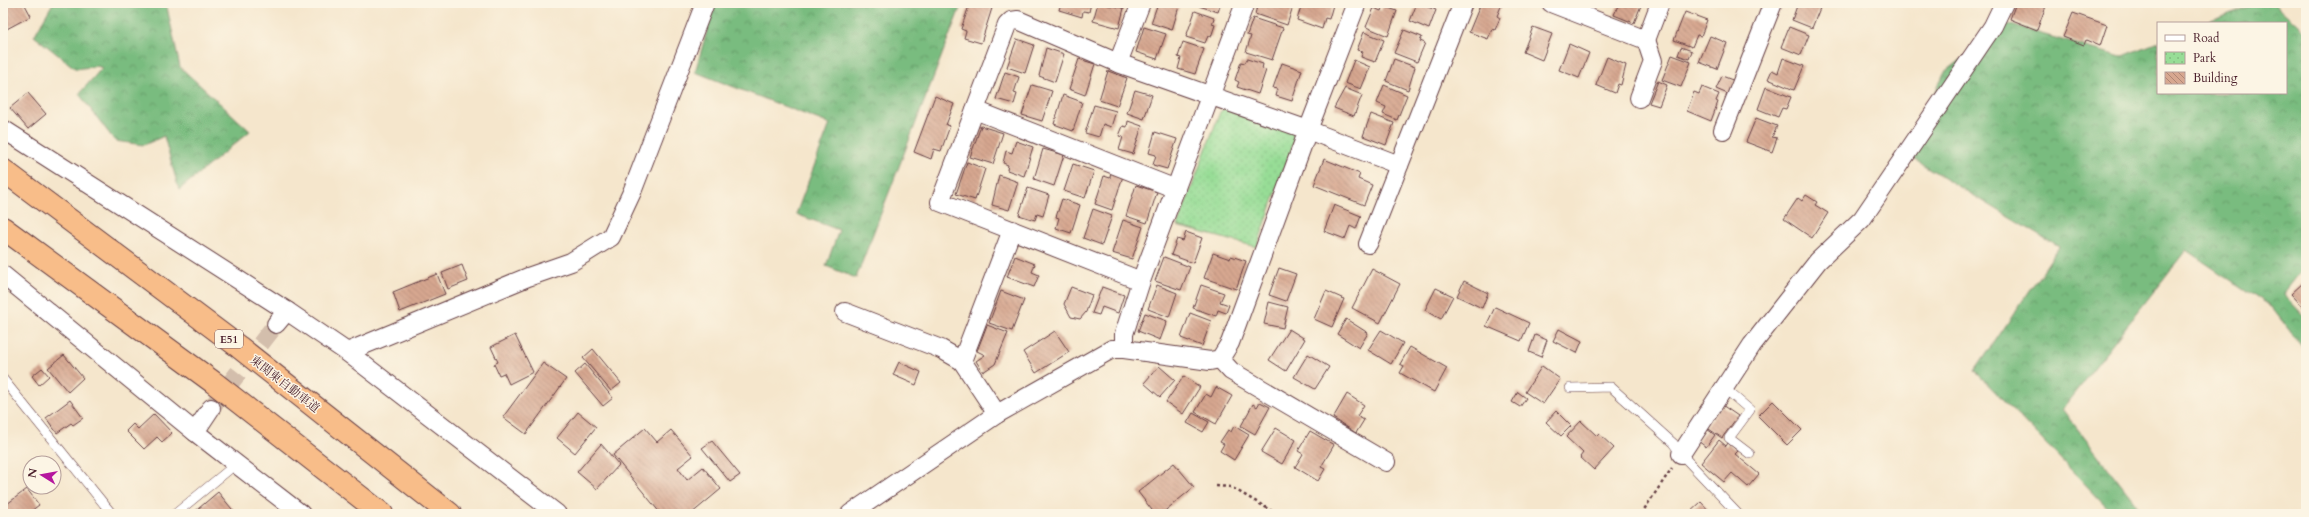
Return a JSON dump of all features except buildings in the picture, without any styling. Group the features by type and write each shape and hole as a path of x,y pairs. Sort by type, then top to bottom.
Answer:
{"highway":[{"name":"東関東自動車道","path":"3,170 239,347 450,514"},
{"path":"3,228 213,382 382,514"}],"street":[{"path":"347,352 528,277 571,262 611,237 632,192 705,3"},
{"path":"1118,63 1141,3"},
{"path":"1124,349 1124,334 1141,281 1212,96 1245,3"},
{"path":"1220,359 1230,343 1308,130 1357,3"},
{"path":"1368,244 1463,3"},
{"path":"1551,3 1646,40"},
{"path":"1639,98 1653,61 1646,40 1660,3"},
{"path":"1723,130 1773,3"},
{"path":"1681,454 1752,345 1818,261 1862,219 1993,26 2004,3"},
{"path":"1141,281 940,202 1007,25 1011,21 1018,20 1118,63 1308,130 1399,165"},
{"path":"975,110 1176,189"},
{"path":"3,129 282,317 347,352 557,514"},
{"path":"962,361 1012,230"},
{"path":"3,275 195,432 301,514"},
{"path":"845,312 941,350 962,361 997,414"},
{"path":"850,514 997,414 1112,349 1124,349 1204,361 1220,359"},
{"path":"1220,359 1231,371 1386,462"},
{"path":"195,432 211,408"}],"lane":[{"path":"3,379 112,514"},
{"path":"1570,388 1611,387 1673,442 1681,454 1738,514"},
{"path":"1724,388 1750,410 1729,438 1750,454"},
{"path":"175,514 236,464"}],"path":[{"path":"1641,514 1681,454"},
{"path":"1216,486 1231,487 1277,514"}],"green space":[{"path":"53,3 166,3 180,67 250,131 179,190 164,136 144,145 115,141 79,94 102,68 97,66 76,69 34,36"},
{"path":"715,3 962,3 856,278 826,266 839,230 796,214 830,124 695,72"},
{"path":"2257,3 2273,3 2306,32 2306,265 2283,294 2306,318 2306,352 2272,308 2186,250 2062,409 2144,514 2114,514 1975,371 2059,247 1907,155 1944,73 2007,24 2121,57 2157,42 2157,94 2287,94 2287,22 2209,22"},
{"path":"1226,107 1297,133 1257,247 1177,226 1220,112"}],"tunnel":[{"path":"211,408 276,324"}]}
